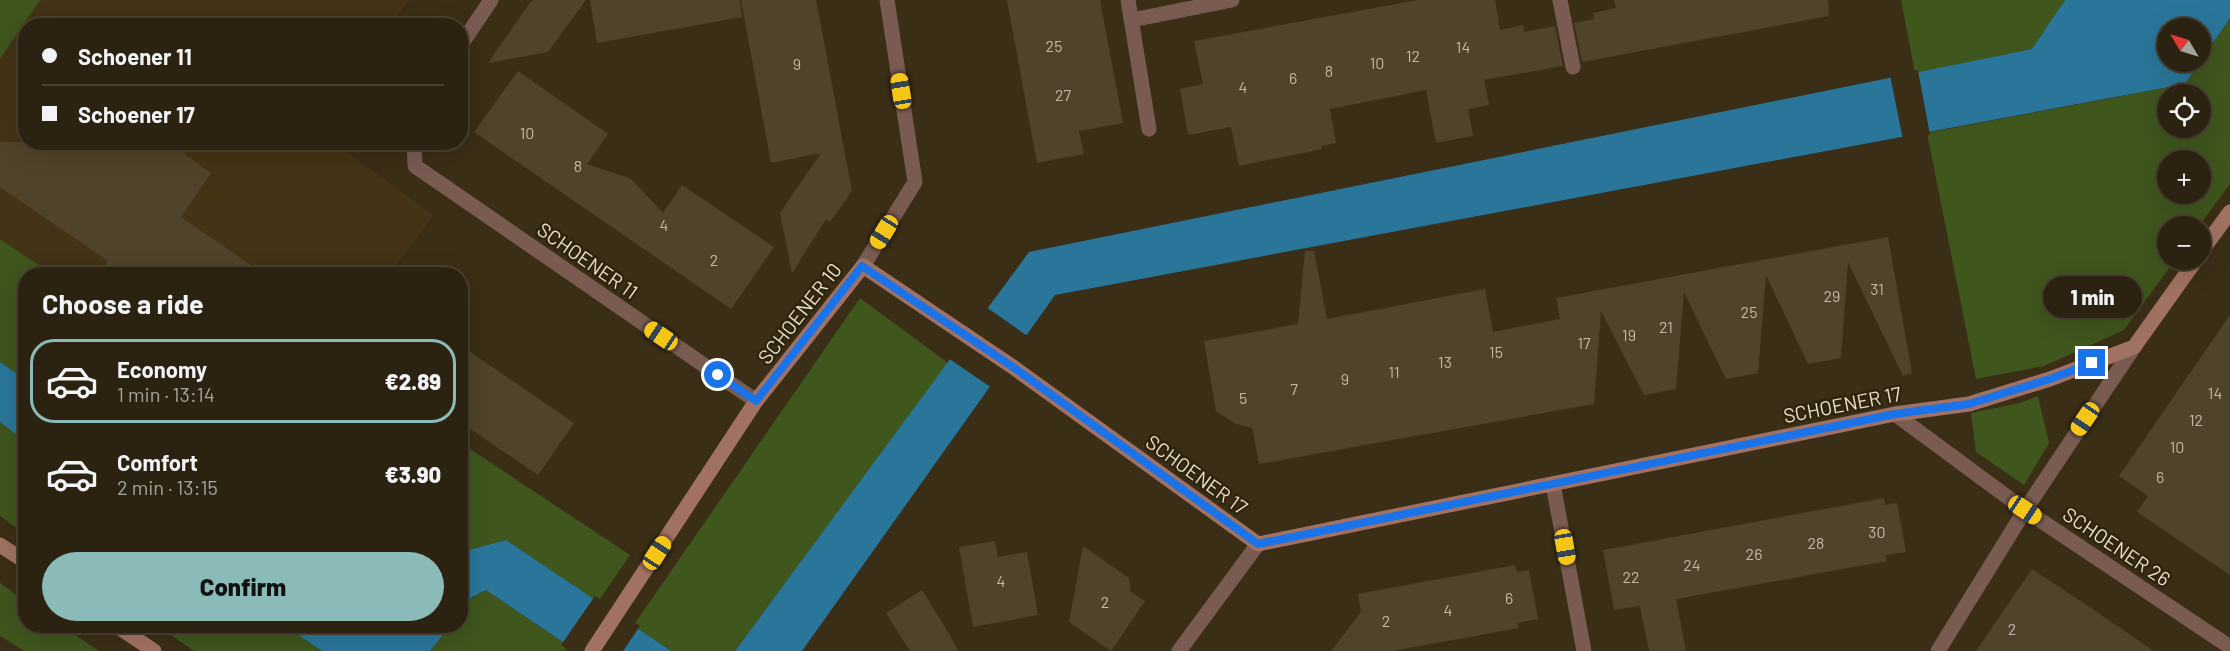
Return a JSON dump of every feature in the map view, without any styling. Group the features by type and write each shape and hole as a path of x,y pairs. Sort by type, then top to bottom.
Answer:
{"street":[{"path":"468,34 491,0"},
{"name":"SCHOENER 10","path":"592,651 756,401 862,266 915,182 887,0"},
{"path":"1128,0 1149,129"},
{"path":"1132,20 1197,3 1232,0"},
{"path":"1560,0 1573,67"},
{"name":"SCHOENER 11","path":"414,150 415,166 756,401"},
{"path":"2211,238 2230,212"},
{"name":"SCHOENER 17","path":"862,266 1013,367 1258,544 1895,414 1969,404 2050,379 2134,347"},
{"path":"1938,651 2025,510 2134,347 2189,270"},
{"name":"SCHOENER 26","path":"1895,414 2025,510 2230,647"},
{"path":"1553,484 1584,651"},
{"path":"1179,651 1258,544"},
{"path":"0,545 18,557"},
{"path":"127,633 154,651"}],"shaded area":[{"path":"40,0 409,0 396,18 28,18"},
{"path":"18,32 18,150 344,150 434,215 394,267 42,267 0,239 0,59"}],"green space":[{"path":"0,0 40,0 28,18 18,18 18,32 0,59"},
{"path":"1901,0 2065,0 2033,49 1915,73"},
{"path":"2230,18 2230,184 2206,216 2157,216 2157,270 2168,270 2124,330 2044,366 1976,379 1927,133 2157,89 2157,138 2211,138 2211,84 2185,84 2193,72 2211,72 2211,46"},
{"path":"0,239 42,267 18,267 18,374 0,362"},
{"path":"860,298 948,363 735,651 671,651 633,626"},
{"path":"2038,396 2049,443 2024,485 1976,452 1971,413 2020,403"},
{"path":"0,422 18,436 18,529 0,516"},
{"path":"468,448 630,555 598,602 506,540 468,550"},
{"path":"0,583 18,596 18,633 72,633 99,651 24,651 0,636"},
{"path":"486,590 568,646 565,651 430,651 444,633 468,633 468,602"},
{"path":"168,633 295,633 322,651 194,651"}],"water":[{"path":"2065,0 2230,0 2230,18 2211,46 2211,18 2157,18 2157,72 2193,72 2185,84 2157,84 2157,89 1055,295 802,651 735,651 1029,252 2032,49"},
{"path":"0,362 18,374 18,436 0,422"},
{"path":"506,540 671,651 576,651 486,590 472,597 468,602 468,550"},
{"path":"295,633 444,633 430,651 322,651"}],"pier":[{"path":"1918,70 1930,135 1903,140 1890,75"},
{"path":"986,307 1029,337 992,388 948,358"},
{"path":"595,596 640,626 623,651 570,651 561,645"}],"building":[{"path":"532,0 586,0 548,52 488,63"},
{"path":"590,0 740,0 742,17 597,43"},
{"path":"741,0 816,0 852,191 830,222 826,219 792,273 780,213 821,153 771,163"},
{"path":"1007,0 1100,0 1123,123 1079,131 1084,154 1037,163"},
{"path":"1418,0 1495,0 1500,30 1523,25 1524,32 1555,26 1563,66 1484,80 1489,105 1468,109 1473,136 1436,143 1426,90 1330,109 1336,143 1321,146 1322,149 1239,166 1231,127 1188,135 1180,89 1203,84 1194,41"},
{"path":"1614,0 1828,0 1829,16 1582,62 1574,23 1594,19 1593,13 1616,8"},
{"path":"518,71 608,134 587,164 631,179 663,213 682,185 774,247 731,309 474,132"},
{"path":"0,142 18,142 18,150 187,150 184,154 211,173 181,217 254,267 103,267 108,261 0,187"},
{"path":"1888,237 1912,373 1903,376 1848,262 1841,358 1808,364 1766,275 1758,373 1726,379 1684,292 1676,389 1644,395 1601,311 1594,404 1259,464 1252,428 1234,423 1216,411 1204,341 1298,324 1305,251 1314,251 1327,319 1485,289 1493,332 1560,319 1556,298"},
{"path":"2230,315 2230,575 2137,512 2148,496 2119,476"},
{"path":"468,350 574,423 538,475 468,427"},
{"path":"1884,498 1885,505 1897,503 1906,552 1886,555 1887,561 1676,599 1686,651 1649,651 1640,606 1614,610 1603,550"},
{"path":"995,541 998,557 1027,552 1038,615 973,627 959,547"},
{"path":"1083,546 1129,578 1131,592 1145,601 1111,651 1069,622"},
{"path":"1515,565 1517,572 1529,570 1538,619 1518,623 1519,628 1393,651 1331,651 1361,612 1358,594"},
{"path":"2032,569 2088,606 2154,651 1976,651"},
{"path":"922,590 958,651 910,651 886,613"}],"route":[{"path":"718,375 756,401 862,266 1013,367 1258,544 1895,414 1969,404 2050,379 2092,363"}]}
